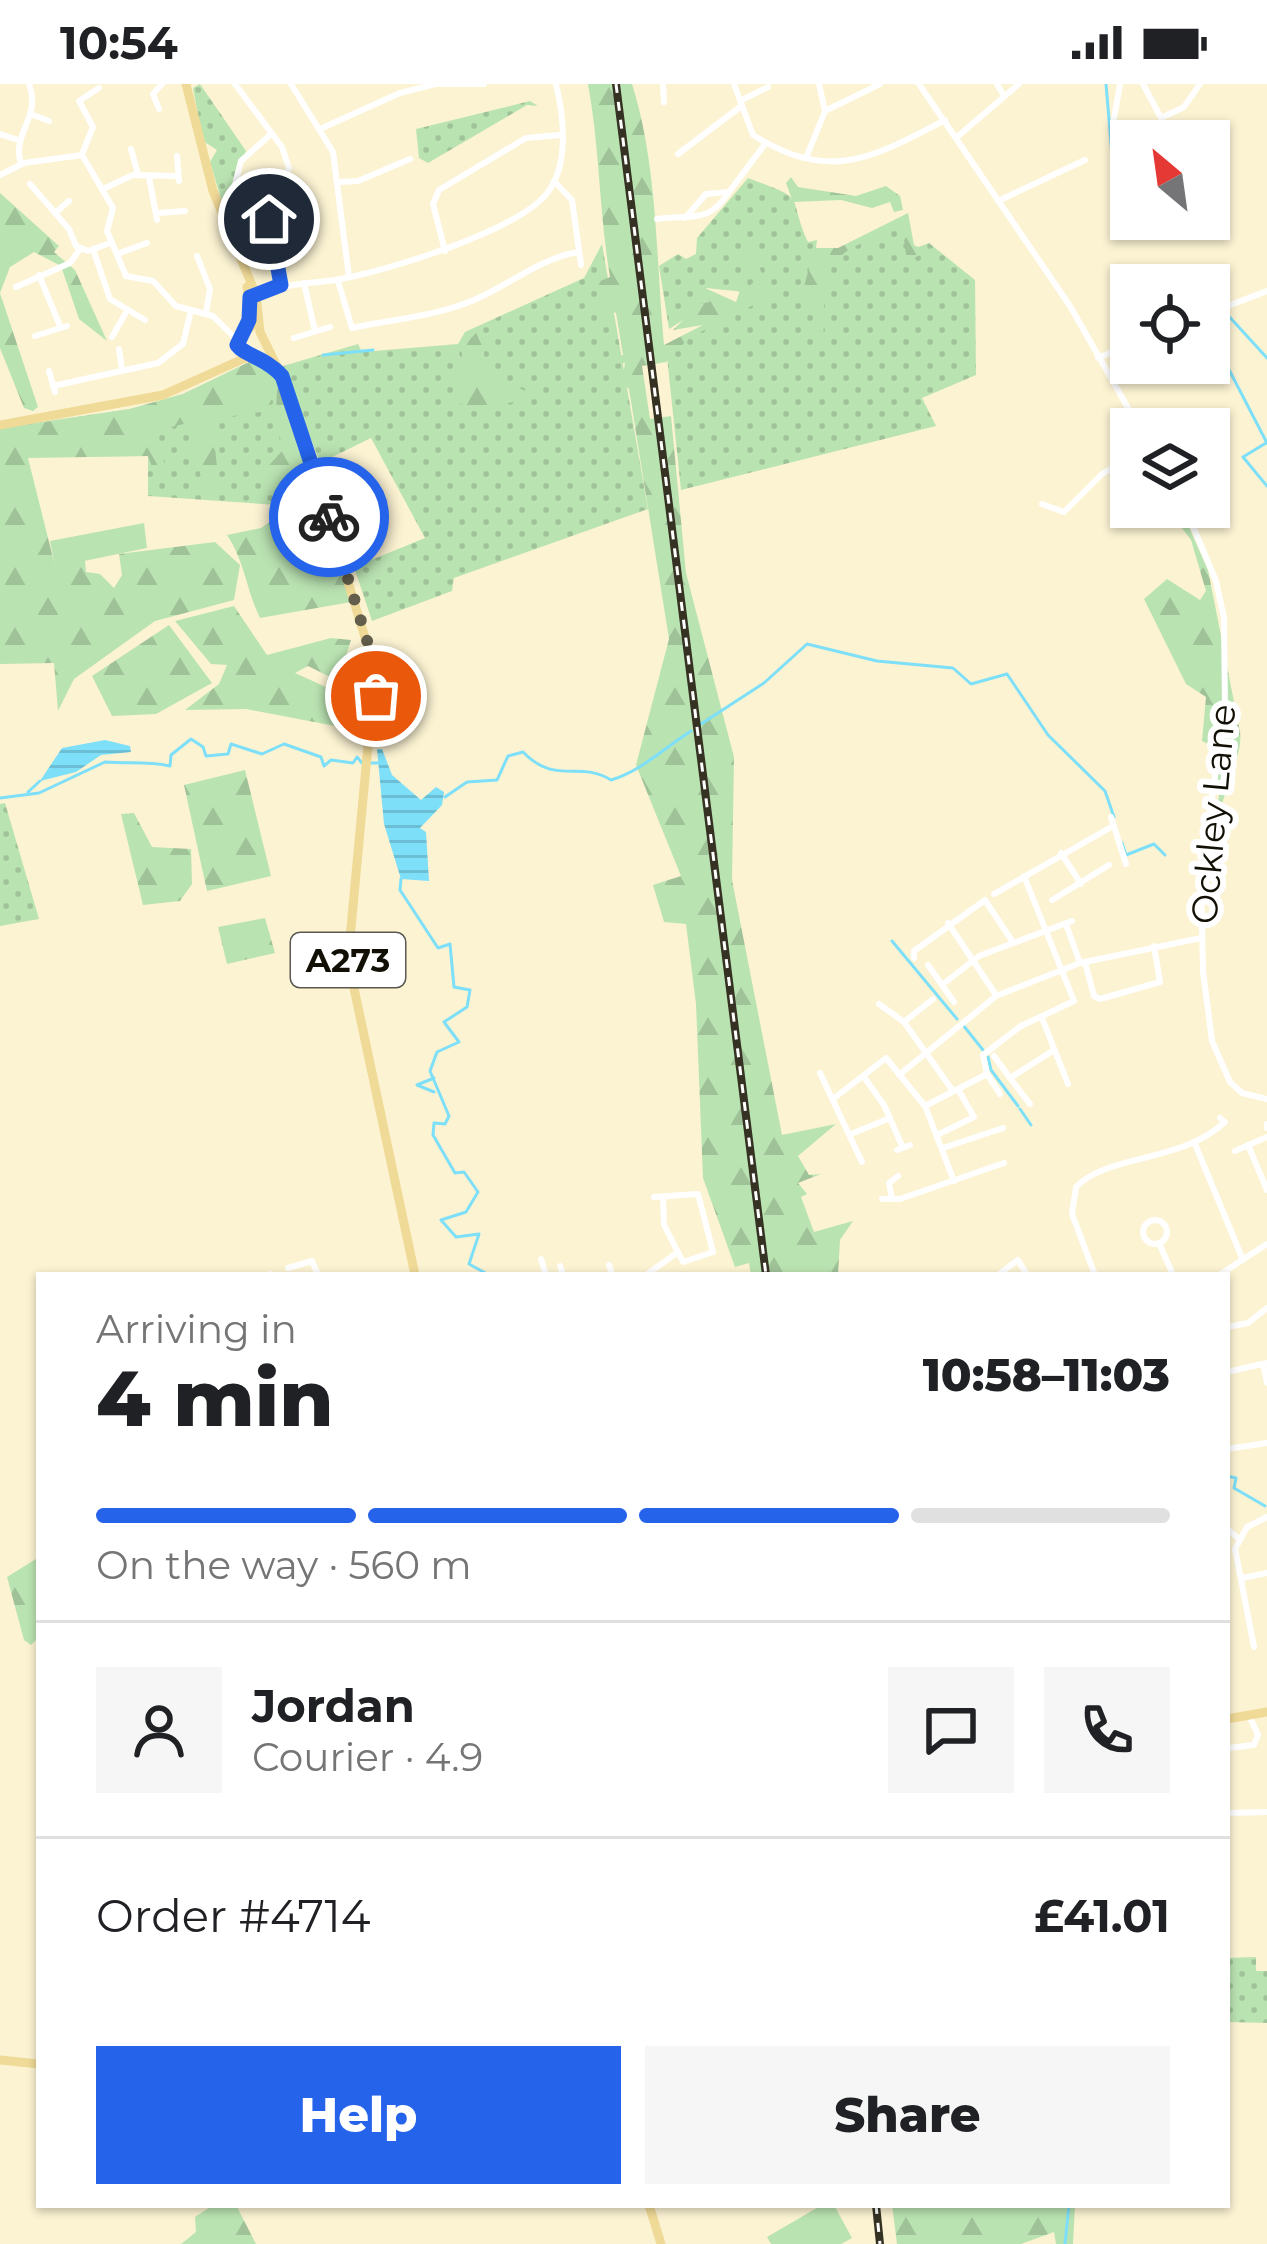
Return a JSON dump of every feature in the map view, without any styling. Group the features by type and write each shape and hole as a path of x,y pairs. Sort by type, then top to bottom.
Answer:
{"main road":[{"path":"0,424 147,399 252,354 261,335 253,296 199,146 186,84"},
{"path":"227,365 253,296"},
{"path":"240,336 261,335"},
{"name":"A273","path":"261,335 282,376 375,670 348,960 415,1272"},
{"path":"240,336 252,354 282,376"},
{"path":"1230,1718 1267,1712"},
{"path":"0,2060 36,2064"},
{"path":"650,2208 661,2244"}],"street":[{"path":"21,165 18,140 33,115 29,84"},
{"path":"159,109 153,94 162,84"},
{"path":"236,84 289,167 269,230 281,285"},
{"path":"290,84 320,129 340,182 349,277"},
{"path":"320,129 400,93 436,84 484,84"},
{"path":"253,296 281,285 337,280 445,251 544,196 563,154 556,84"},
{"path":"663,84 664,102"},
{"path":"734,84 746,126 766,143 838,164 865,160 945,120"},
{"path":"806,158 825,111 819,84"},
{"path":"825,111 880,84"},
{"path":"919,84 1055,284 1128,408"},
{"path":"997,84 1004,96"},
{"path":"957,137 1019,84"},
{"path":"1114,120 1120,84"},
{"path":"1143,84 1162,118 1184,107 1195,86"},
{"path":"678,154 768,87"},
{"path":"82,155 93,127 79,101 99,88"},
{"path":"33,115 50,121"},
{"path":"0,134 18,140"},
{"path":"232,197 241,161 271,134"},
{"path":"445,251 433,204 439,190 526,138 561,135"},
{"path":"658,219 705,216 766,143"},
{"path":"131,149 138,175"},
{"path":"0,176 21,165 82,155"},
{"path":"82,155 105,188 114,214 106,231 131,280 152,281 176,305 206,313 240,336"},
{"path":"105,188 138,175 178,178 177,156"},
{"path":"340,182 410,159"},
{"path":"1000,205 1085,160"},
{"path":"149,176 157,216 184,212"},
{"path":"554,181 572,200 580,266"},
{"path":"30,184 80,249 94,251 110,243"},
{"path":"688,216 706,194 729,191"},
{"path":"56,213 70,201"},
{"path":"116,254 147,243"},
{"path":"16,287 70,263 80,249"},
{"path":"94,251 104,289 125,313 145,320"},
{"path":"337,280 352,328 423,318 476,299 551,257 578,252"},
{"path":"197,256 210,290 206,313"},
{"path":"35,336 63,326 39,275"},
{"path":"304,283 315,331"},
{"path":"1230,305 1267,291"},
{"path":"49,371 54,389 158,363 187,337 191,310"},
{"path":"112,337 125,313"},
{"path":"294,338 330,327"},
{"path":"187,337 202,341"},
{"path":"118,349 122,369"},
{"path":"1098,358 1110,353"},
{"path":"1042,504 1064,512 1110,469"},
{"name":"Ockley Lane","path":"1194,528 1216,581 1224,619 1225,710 1201,872 1201,938 1215,1054 1230,1082 1242,1093 1267,1099"},
{"path":"994,894 1112,821 1126,864"},
{"path":"1061,853 1081,884"},
{"path":"1052,900 1109,865"},
{"path":"1000,1094 987,1074 983,1055 1074,1001 1021,878"},
{"path":"914,958 920,945 948,923 988,901 1012,941"},
{"path":"948,923 996,996"},
{"path":"943,986 972,961 1012,941 1069,923 1094,996 1100,998 1160,982 1154,946"},
{"path":"899,1075 996,996 1083,962 1201,938"},
{"path":"928,965 954,1003"},
{"path":"904,1022 933,998"},
{"path":"879,1004 904,1022 974,1117 939,1134"},
{"path":"1042,1018 1068,1084"},
{"path":"1010,1078 1054,1050"},
{"path":"994,1056 1030,1104"},
{"path":"833,1099 886,1058 925,1106 954,1181"},
{"path":"820,1073 862,1162"},
{"path":"925,1106 987,1074"},
{"path":"864,1077 903,1148"},
{"path":"851,1134 890,1118"},
{"path":"1094,1272 1072,1214 1076,1187 1096,1174 1195,1144 1224,1124"},
{"path":"1235,1151 1267,1130"},
{"path":"943,1148 999,1132"},
{"path":"1195,1144 1243,1260"},
{"path":"1248,1145 1267,1190"},
{"path":"898,1177 889,1183 887,1199 1004,1163"},
{"path":"698,1194 714,1249 690,1263 680,1255 662,1226 662,1197 698,1194"},
{"path":"1160,1243 1172,1272"},
{"path":"1224,1272 1267,1244"},
{"path":"651,1272 680,1255"},
{"path":"541,1259 545,1272"},
{"path":"288,1268 312,1261 317,1272"},
{"path":"1002,1272 1018,1261 1026,1272"},
{"path":"609,1265 611,1272"},
{"path":"1230,1326 1248,1323 1267,1308"},
{"path":"1230,1371 1265,1364 1267,1383"},
{"path":"1230,1448 1267,1443"},
{"path":"1254,1647 1243,1578 1234,1557 1238,1538 1267,1517"},
{"path":"1230,1531 1238,1538"},
{"path":"1243,1578 1267,1573"},
{"path":"1230,1748 1254,1745 1258,1735 1249,1715"},
{"path":"1230,1813 1267,1812"}],"green space":[{"path":"200,84 246,151 228,200 222,202 210,162 217,150 203,141 193,88"},
{"path":"588,84 632,84 647,147 664,345 703,325 673,330 699,304 710,302 705,288 736,302 741,287 756,282 739,264 742,252 753,252 771,296 689,338 666,362 642,366 650,419 671,416 686,573 734,757 732,880 782,1135 836,1124 798,1156 809,1175 821,1174 798,1183 807,1194 801,1197 814,1232 853,1221 840,1240 838,1272 750,1272 749,1263 735,1267 703,1178 696,1004 686,924 664,922 653,885 681,876 636,765 669,639 629,389 622,383 625,363 609,364 602,374 610,358 623,355 616,313 601,307 602,292 593,284 610,277"},
{"path":"530,101 538,106 527,105 428,163 419,158 416,129"},
{"path":"791,177 798,187 856,196 886,186 900,196 903,210 894,212 890,202 872,208 841,200 793,202 786,183"},
{"path":"748,178 793,200 808,242 817,240 814,265 907,219 913,249 929,243 975,280 976,375 922,398 936,426 681,490 667,357 687,337 765,294 706,288 711,302 669,329 659,266 678,254 686,259 696,254 697,238"},
{"path":"0,193 59,246 54,252 75,270 107,341 79,319 61,266 34,252 10,267 0,293"},
{"path":"908,213 914,245 927,252 907,261 902,224 846,252 836,261 826,284 823,340 804,287 814,248 838,248"},
{"path":"602,244 648,509 454,578 452,591 372,621 354,567 425,538 371,438 320,463 283,366 358,344 362,352 458,344 465,332 584,278"},
{"path":"0,293 38,407 33,411 24,408 0,348"},
{"path":"476,333 484,350 485,372 536,396 478,411 456,402 452,394 464,365 461,349"},
{"path":"251,361 268,364 278,379 315,486 277,505 263,472 283,450 276,421 277,384 267,411 212,419 220,496 206,498 188,423 155,431 166,468 154,472 148,456 28,458 55,566 85,560 86,572 100,574 114,588 122,575 119,554 215,542 240,565 234,600 155,621 74,679 58,711 54,663 0,664 0,429 130,409 183,394"},
{"path":"253,361 265,366 285,394 314,485 277,505 148,496 148,456 28,457 0,428 130,409 183,394"},
{"path":"319,500 351,602 260,618 227,535 261,528 295,504 314,569 320,562 310,501"},
{"path":"144,523 147,548 55,567 50,541"},
{"path":"1182,528 1189,528 1208,570 1240,732 1215,831 1220,785 1212,773 1216,748 1202,741 1206,697 1186,684 1144,599 1167,579 1200,600 1206,591 1191,540"},
{"path":"234,606 267,655 331,638 351,640 338,681 308,666 295,673 359,702 362,720 335,726 246,709 185,710 219,684 227,665 211,664 175,621"},
{"path":"169,625 212,683 156,714 112,716 92,676"},
{"path":"245,770 271,876 207,891 184,785"},
{"path":"5,803 39,919 0,926 0,804"},
{"path":"134,813 152,847 191,849 192,884 180,901 143,905 121,814"},
{"path":"265,918 275,953 227,964 218,927"},
{"path":"36,1559 36,1640 31,1645 24,1640 7,1577"},
{"path":"1256,1957 1256,1971 1267,1971 1267,2023 1230,2022 1230,1958"},
{"path":"208,2208 238,2208 256,2244 181,2244 196,2232 195,2217"},
{"path":"817,2208 836,2208 852,2238 841,2244 771,2244 767,2237"},
{"path":"892,2208 1075,2208 1073,2244 1056,2244 1054,2232 1021,2244 897,2244"}],"water":[{"path":"105,740 130,746 131,752 101,755 76,772 40,781 62,748"},
{"path":"377,749 382,749 392,775 421,800 436,787 444,792 442,805 420,828 426,832 429,881 401,879 384,824"}],"waterway":[{"path":"1106,84 1110,131"},
{"path":"1230,317 1267,358"},
{"path":"323,355 373,350"},
{"path":"1230,372 1267,443"},
{"path":"1266,443 1243,457 1267,486"},
{"path":"701,724 764,683 807,644 877,661 953,668 971,684 1007,674 1048,735 1105,791 1114,817"},
{"path":"445,797 467,782 497,780 508,756 523,752 546,768 599,774 611,780 691,731"},
{"path":"0,798 39,793 105,762 170,766 171,755 191,739 203,747 206,756 228,754 231,744 262,754 284,744 321,757 324,766 331,760 353,763 357,757 362,763 379,763"},
{"path":"28,792 40,781"},
{"path":"1122,843 1126,855 1154,844 1165,855"},
{"path":"401,879 400,890 438,948 450,944 454,987 470,990 467,1007 444,1022 459,1042 437,1052 430,1071 449,1116 445,1124 434,1123 433,1135 455,1173 464,1172 478,1192 466,1212 441,1220 456,1237 479,1234 469,1264 484,1272"},
{"path":"892,941 957,1019"},
{"path":"963,1025 983,1050"},
{"path":"988,1057 991,1070 1018,1106"},
{"path":"434,1078 417,1085 434,1092"},
{"path":"1020,1109 1031,1125"},
{"path":"1230,1477 1236,1478 1234,1488 1265,1506"},
{"path":"1065,2244 1069,2208"}],"railway":[{"path":"616,84 766,1272"},
{"path":"876,2208 880,2244"}],"way so far":[{"path":"329,517 369,647 376,696"}],"route":[{"path":"269,219 281,285 250,297 251,313 237,345 245,354 267,359 282,376 329,517"}]}
